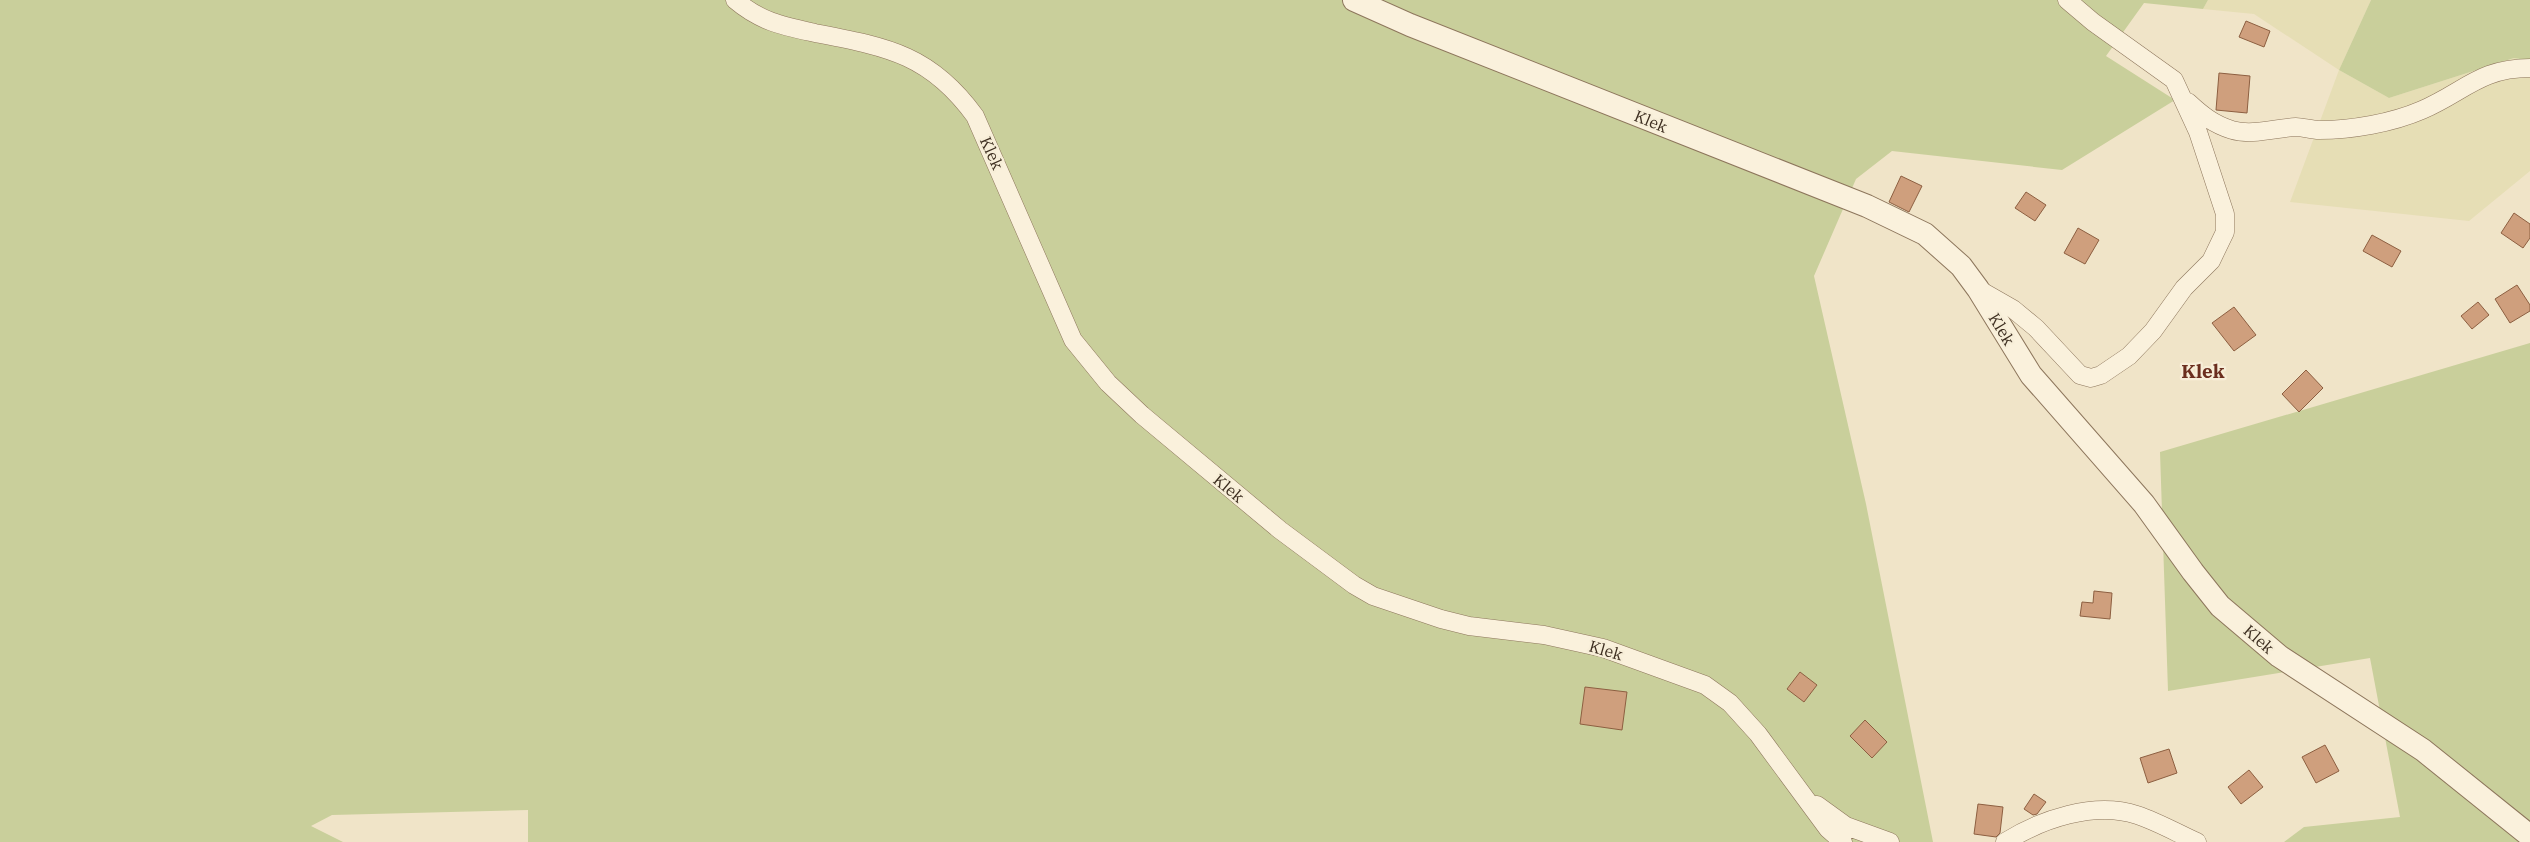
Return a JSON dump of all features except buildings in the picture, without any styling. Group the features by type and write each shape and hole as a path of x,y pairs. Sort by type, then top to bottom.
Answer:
{"street":[{"name":"Klek","path":"736,0 762,20 873,46 902,55 942,77 961,96 975,116 1042,264 1060,313 1073,340 1088,362 1142,415 1288,536 1373,596 1441,619 1469,626 1544,636 1603,648 1705,685 1730,703 1758,734 1828,829 1843,842"},
{"name":"Klek","path":"1354,0 1410,25 1867,206 1925,234 1961,266 1978,289 2031,375 2144,504 2192,572 2220,606 2278,656 2423,750 2530,836"},
{"path":"1978,289 2013,309 2036,328 2080,375 2091,378 2101,375 2130,356 2153,331 2184,288 2212,261 2225,232 2225,214 2198,132 2174,80 2093,22 2067,0"},
{"path":"2182,97 2209,121 2234,131 2274,131 2297,127 2317,130 2343,129 2394,119 2422,110 2486,74 2513,68 2530,68"},
{"path":"1798,790 1846,826 1890,842"},
{"path":"2005,842 2037,824 2075,814 2108,810 2136,814 2197,842"}],"shaded area":[{"path":"2208,0 2371,0 2339,70 2254,14 2203,9"},
{"path":"2514,58 2530,61 2530,171 2469,221 2290,202 2339,70 2389,98"}],"green space":[{"path":"0,0 2208,0 2203,9 2144,3 2106,56 2175,100 2062,170 1892,151 1856,179 1814,276 1866,504 1933,842 528,842 528,810 332,815 311,826 343,842 0,842"},
{"path":"2371,0 2530,0 2530,61 2514,58 2389,98 2339,70"},
{"path":"2530,343 2530,842 2284,842 2304,827 2400,817 2370,658 2168,691 2160,452"}],"district":[{"name":"Klek","path":"2203,371"}]}
